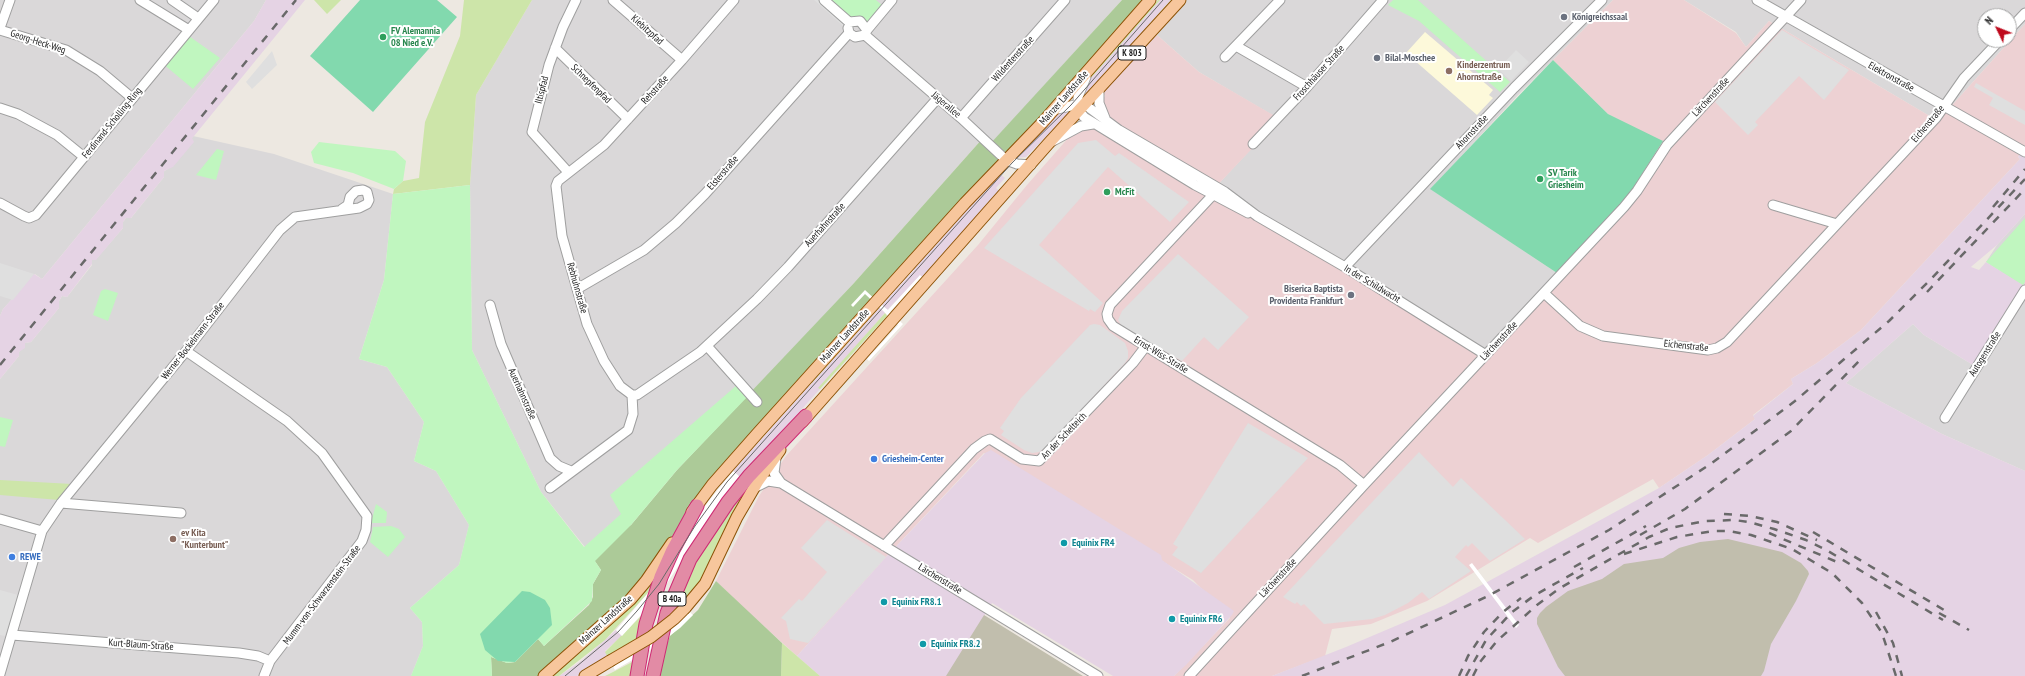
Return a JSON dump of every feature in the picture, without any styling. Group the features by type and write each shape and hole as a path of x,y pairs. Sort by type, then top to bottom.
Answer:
{"highway":[{"name":"B 40a","path":"653,676 667,613 690,560 709,528 736,492 806,416"},
{"name":"B 40a","path":"637,676 646,624 661,578 673,550 696,506"}],"main road":[{"name":"Mainzer Landstraße","path":"544,676 630,600 659,563 696,506 752,439 1006,160 1054,110 1150,0"},
{"name":"Mainzer Landstraße","path":"584,676 651,637 674,620 685,608 705,584 737,518 753,489 806,416 1031,165 1080,107 1099,89 1180,0"}],"street":[{"path":"0,29 10,0"},
{"path":"140,0 189,30"},
{"path":"172,0 198,18"},
{"name":"Ferdinand-Scholling-Ring","path":"0,203 29,218 36,215 214,0"},
{"name":"Iltispfad","path":"568,172 532,132 549,65 576,0"},
{"name":"Kiebitzpfad","path":"613,0 682,60"},
{"name":"Rehstraße","path":"568,172 604,145 628,120 733,0"},
{"name":"Jägerallee","path":"824,0 849,22 860,21 866,32 937,99 961,118 1006,160 1017,164 1031,165"},
{"path":"849,22 849,33 855,38 866,32 892,0"},
{"name":"Wildentenstraße","path":"961,118 1065,0"},
{"path":"1225,57 1280,0"},
{"name":"Froschhäuser Straße","path":"1253,144 1307,87 1383,0"},
{"name":"Ahornstraße","path":"1344,267 1514,88 1602,0"},
{"name":"Elektronstraße","path":"1757,0 2025,152"},
{"name":"Lärchenstraße","path":"1190,676 1364,485 1624,207 1674,137 1801,0"},
{"path":"2017,22 2025,13"},
{"name":"Georg-Heck-Weg","path":"0,29 66,50 100,71 132,98"},
{"name":"Elsterstraße","path":"577,289 644,250 676,223 705,194 849,33"},
{"path":"1236,46 1307,87"},
{"name":"Schnepfenpfad","path":"555,48 628,120"},
{"name":"Eichenstraße","path":"1544,293 1580,326 1603,336 1708,350 1717,348 1727,342 1936,118 1964,78 1992,48"},
{"path":"1054,110 1063,106 1080,107 1079,91 1092,65"},
{"path":"1099,89 1099,103 1107,121"},
{"name":"Auerhahnstraße","path":"632,395 637,395 665,377 707,346 788,267 937,99"},
{"name":"In der Schildwacht","path":"1080,107 1093,124 1196,186 1242,211 1256,216"},
{"name":"In der Schildwacht","path":"1080,107 1107,121 1209,183 1256,216 1344,267 1486,355"},
{"path":"0,108 18,114 56,135 84,157"},
{"path":"1048,144 1081,126 1093,124"},
{"name":"Rebhuhnstraße","path":"568,172 560,178 556,186 562,236 587,324 604,361 620,386 632,395"},
{"path":"1209,183 1213,195"},
{"path":"1196,186 1203,194 1205,203"},
{"name":"Ernst-Wiss-Straße","path":"1213,195 1108,310 1108,319 1114,326 1340,465 1364,485"},
{"path":"1773,205 1837,224"},
{"name":"Werner-Bockelmann-Straße","path":"0,674 42,531 61,503 186,351 284,225 295,217 342,210"},
{"name":"Autogenstraße","path":"1944,418 2025,290"},
{"name":"Auerhahnstraße","path":"490,305 501,344 510,368 550,458 560,466 571,471"},
{"path":"707,346 758,402"},
{"name":"An der Schelteich","path":"884,546 974,449 985,441 990,439 1022,459 1039,461 1133,363 1146,346"},
{"name":"Mumm-von-Schwarzenstein-Straße","path":"186,351 287,421 318,449 367,516 366,530 362,541 270,662 264,676"},
{"path":"550,488 628,430 634,414 632,395"},
{"path":"781,483 774,473 774,466 782,448"},
{"path":"753,489 768,482 781,483"},
{"name":"Lärchenstraße","path":"781,483 1098,676"},
{"path":"61,503 181,514"},
{"path":"0,519 42,531"},
{"name":"Kurt-Blaum-Straße","path":"12,635 239,653 258,656 270,662"}],"shaded area":[{"path":"0,0 266,0 254,21 42,279 35,274 3,309 0,316"},
{"path":"266,0 305,0 192,138 194,142 173,167 164,171 164,177 131,218 126,218 123,222 123,228 96,260 92,260 92,264 67,297 62,296 59,301 59,308 31,342 25,343 25,348 19,352 19,356 0,379 0,316 3,309 34,274 42,279 254,21"},
{"path":"532,0 1122,0 990,145 983,138 854,283 751,393 744,380 611,495 622,514 585,547 541,492 472,350 470,185 476,95"},
{"path":"814,0 826,0 849,21 844,27"},
{"path":"1160,0 1171,0 1085,96 1081,97 1083,87"},
{"path":"1187,0 1613,0 1518,95 1431,189 1557,273 1484,352 1210,193 1279,119 1199,72 1157,35"},
{"path":"1613,0 1684,0 1736,33 1746,47 1769,21 1938,121 2003,48 2017,48 2017,33 2025,24 2025,146 2018,157 2020,159 1861,330 1817,363 1791,379 1793,384 1753,415 1755,419 1708,455 1659,488 1653,479 1538,543 1530,538 1427,601 1371,624 1332,629 1325,656 1272,676 1174,676 1230,618 1193,580 984,453 886,557 797,656 716,581 759,496 786,456 978,245 1027,185 1105,96 1099,89 1157,35 1199,72 1280,119 1211,192 1484,352 1623,204 1663,142 1608,114 1553,60"},
{"path":"1684,0 2025,0 2025,24 2017,33 2017,8 1977,8 1977,48 2003,48 1938,121 1769,21 1746,47 1736,32"},
{"path":"1782,30 1849,70 1824,100 1799,76 1755,122 1758,125 1748,135 1715,102"},
{"name":"Kinderzentrum Ahornstraße","path":"1425,32 1493,90 1489,95 1493,98 1477,115 1406,53"},
{"path":"1516,50 1529,62 1511,81 1498,69"},
{"path":"272,51 277,65 252,89 246,82"},
{"path":"1976,83 2025,111 2025,125 1989,105 1993,98 1974,87"},
{"path":"1065,110 1072,110 1026,157 1014,158 1058,114"},
{"path":"193,136 274,154 393,194 384,280 359,359 387,367 424,422 414,461 436,471 469,525 459,565 410,608 422,622 423,646 411,676 0,676 0,379 19,356 19,352 25,343 31,342 59,308 59,301 62,296 67,297 92,265 92,260 96,259 123,228 123,222 126,218 131,218 164,177 163,172 171,167"},
{"path":"1096,140 1115,156 1119,153 1189,202 1170,222 1108,167 1039,245 1103,303 1095,312 1090,309 1089,311 984,248 1078,143"},
{"path":"2025,146 2025,214 1997,245 1972,266 1953,284 1971,267 1979,270 1986,262 2023,285 1973,365 1924,335 1913,324 1846,383 1942,434 2025,471 2025,676 1272,676 1346,647 1445,605 1659,488 1708,455 1755,419 1753,416 1793,384 1791,379 1817,363 1861,330 2020,159 2018,157"},
{"path":"1000,174 1005,178 996,188 999,191 922,277 920,276 889,308 820,389 740,477 733,471 961,217 958,215 988,181 991,184"},
{"path":"2025,214 2025,471 1942,434 1846,383 1913,324 1924,335 1973,365 2023,286 1986,262 1997,245"},
{"path":"1178,254 1249,317 1218,350 1204,337 1182,361 1123,328 1118,320 1122,311"},
{"path":"0,263 34,274 13,300 0,296"},
{"path":"1090,325 1100,325 1125,343 1128,351 1128,358 1125,363 1045,448 1039,452 1032,453 1024,450 1001,435 1004,431 1000,428 1021,398"},
{"path":"1248,423 1308,458 1201,573 1172,555 1178,547 1173,544"},
{"path":"991,450 1161,555 1162,560 1234,611 1232,615 1174,676 1113,676 992,603 948,676 820,676 797,656 886,557 985,453"},
{"path":"1419,452 1453,487 1461,478 1525,539 1490,561 1472,543 1468,547 1466,545 1455,557 1471,571 1429,599 1422,592 1408,603 1385,615 1372,619 1324,624 1304,604 1301,606 1297,602 1295,604 1283,597"},
{"path":"827,520 886,557 808,643 790,639 786,621 781,618 799,599 802,601 827,572 801,548"},
{"path":"1728,539 1782,552 1801,563 1809,574 1796,601 1771,644 1764,671 1761,676 1565,676 1558,667 1537,624 1537,618 1546,607 1568,591 1602,579 1624,564 1663,558 1679,548 1700,542"},
{"path":"0,590 18,595 5,636 0,635"},
{"path":"984,615 1083,676 946,676"},
{"path":"616,630 622,636 605,651 608,658 577,676 559,676 581,661"}],"green space":[{"path":"314,0 341,0 327,14"},
{"name":"FV Alemannia 08 Nied e.V.","path":"360,0 437,0 457,17 373,112 310,56"},
{"path":"464,0 532,0 476,95 470,185 393,194 394,189 403,181 419,178 425,122 460,36"},
{"path":"826,0 876,0 884,7 867,27 856,23"},
{"path":"1122,0 1150,0 757,434 646,581 544,676 492,676 491,657 507,663 515,662 538,639 544,646 589,605 593,597 593,584 601,570 585,547 631,525 677,470 854,283 983,138 990,144"},
{"path":"1158,0 1160,0 1083,87 1087,79"},
{"path":"1171,0 1142,35 1084,97"},
{"path":"1393,0 1418,0 1510,82 1500,92 1419,21 1388,5"},
{"path":"186,34 220,58 193,89 162,63"},
{"name":"SV Tarik Griesheim","path":"1553,60 1608,114 1663,141 1623,204 1557,273 1430,189"},
{"path":"319,142 395,151 406,161 403,181 394,189 353,173 314,163 311,152"},
{"path":"217,149 224,151 216,180 196,175"},
{"path":"470,185 472,350 541,492 584,547 621,514 610,495 744,379 751,393 677,470 631,525 595,561 601,570 593,584 592,601 544,646 538,639 515,662 507,663 491,657 492,676 411,676 423,646 422,622 410,608 459,565 469,525 436,471 414,461 424,422 387,367 359,359 384,280 393,194"},
{"path":"2025,218 2025,282 2023,285 1986,262"},
{"path":"105,289 118,293 108,321 93,315 101,291"},
{"path":"877,306 879,308 812,383 812,382"},
{"path":"885,313 887,316 820,389 818,388"},
{"path":"0,417 13,420 5,447 0,446"},
{"path":"0,480 72,484 59,500 0,495"},
{"path":"750,485 700,582 670,616 695,561 733,503"},
{"path":"376,504 387,512 386,523 371,523"},
{"path":"391,526 399,529 405,537 388,557 370,542 373,527"},
{"path":"655,576 648,593 605,640 559,676 549,676"},
{"path":"716,581 782,643 781,676 658,676 660,664 670,636 698,610"},
{"path":"522,591 530,592 545,600 550,608 552,625 515,662 498,661 485,650 480,634"},
{"path":"642,615 636,640 607,656 605,652"},
{"path":"782,643 820,676 781,676"},
{"path":"634,661 631,676 605,676 615,671"}],"pier":[{"path":"912,268 914,270 882,305 888,310 920,275 922,277 890,312 903,324 869,361 867,359 898,325 865,294 853,307 851,305 865,290 879,303"},
{"path":"733,471 740,477 707,522 660,594 622,636 616,630 648,593 708,502"},
{"path":"1472,563 1519,625 1516,628 1469,565"},
{"path":"682,605 693,615 680,628 655,647 615,670 607,656 656,627"}],"tram line":[{"path":"565,676 618,632 637,611 659,584 695,526 727,482 1012,163 1071,105 1163,0"}],"railway":[{"path":"0,365 296,0"},
{"path":"1993,207 2025,169"},
{"path":"1302,676 1390,642 1488,596 1609,530 1712,463 1795,401 1889,321 1931,279 2025,179"},
{"path":"1927,292 2025,189"},
{"path":"1640,535 1685,509 1791,431 1860,360"},
{"path":"1724,514 1750,516 1777,522 1817,540"},
{"path":"1473,676 1480,662 1497,641 1537,605 1560,588 1649,537 1670,528 1705,521 1734,520 1749,522 1806,540 1828,551 1943,620"},
{"path":"1574,567 1646,526"},
{"path":"1624,554 1677,537 1713,531 1728,531 1751,535 1792,549 1832,573 1862,603 1882,633 1896,676"},
{"path":"1813,532 1949,613"},
{"path":"1769,533 1837,562"},
{"path":"1466,676 1486,640 1512,612 1535,595 1583,568"},
{"path":"1459,676 1468,656 1484,632 1503,612 1521,598"},
{"path":"1876,612 1893,643 1902,676"},
{"path":"1939,613 1969,630"}],"place":[{"name":"Königreichssaal","path":"1564,17"},
{"name":"FV Alemannia 08 Nied e.V.","path":"383,37"},
{"name":"Bilal-Moschee","path":"1377,58"},
{"name":"Kinderzentrum Ahornstraße","path":"1449,71"},
{"name":"SV Tarik Griesheim","path":"1540,179"},
{"name":"McFit","path":"1107,192"},
{"name":"Biserica Baptista Providenta Frankfurt","path":"1351,295"},
{"name":"Griesheim-Center","path":"874,459"},
{"name":"ev Kita \"Kunterbunt\"","path":"173,539"},
{"name":"Equinix FR4","path":"1064,543"},
{"name":"REWE","path":"12,557"},
{"name":"Equinix FR8.1","path":"884,602"},
{"name":"Equinix FR6","path":"1172,619"},
{"name":"Equinix FR8.2","path":"923,644"}]}
